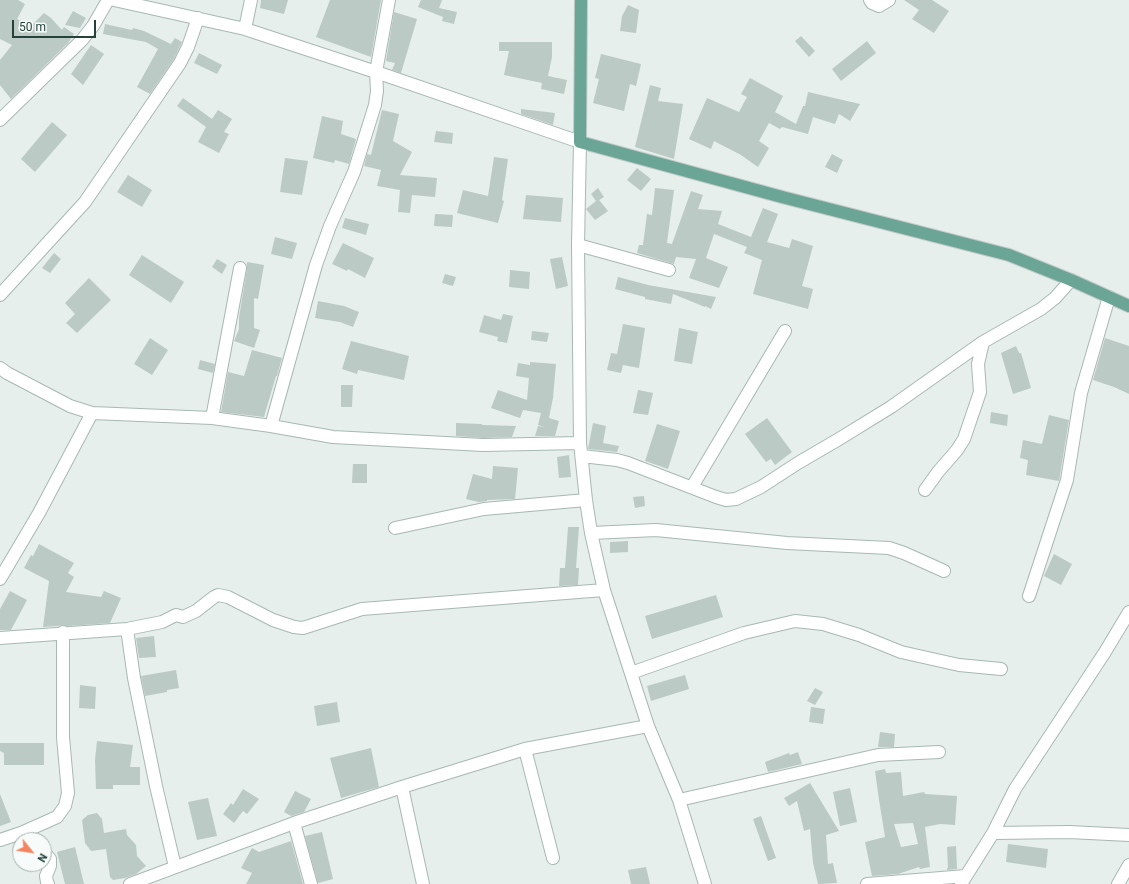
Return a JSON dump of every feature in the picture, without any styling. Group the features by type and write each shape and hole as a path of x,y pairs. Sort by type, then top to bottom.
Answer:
{"main road":[{"path":"581,0 580,142 782,197 1009,255 1071,280 1129,306"}],"street":[{"path":"0,120 82,40 93,26 108,0"},
{"path":"114,0 245,29 580,142 578,245 580,443 591,533 604,590 648,726 679,800 705,884"},
{"path":"245,29 251,0"},
{"path":"271,426 316,264 330,226 354,172 375,105 377,91 376,72 389,0"},
{"path":"870,0 872,3 879,6 889,0"},
{"path":"0,295 85,202 180,63 188,47 198,18"},
{"path":"578,245 669,270"},
{"path":"212,418 240,268"},
{"path":"582,456 622,461 726,500 736,499 761,487 891,407 983,342 1041,309 1055,298 1071,280"},
{"path":"1029,596 1067,480 1081,394 1109,297"},
{"path":"692,487 785,331"},
{"path":"925,490 964,439 980,392 978,364 983,342"},
{"path":"959,359 978,364"},
{"path":"0,368 70,406 92,413 212,418 271,426 332,437 475,445 580,443"},
{"path":"1,575 39,513 92,413"},
{"path":"395,528 484,508 586,500"},
{"path":"591,533 656,530 787,543 889,548 944,571"},
{"path":"0,638 63,632 127,629 162,622 176,616 183,617 196,611 218,595 228,597 273,620 294,627 303,628 362,609 604,590"},
{"path":"867,884 964,880 993,833 1016,789 1105,652 1129,612"},
{"path":"632,673 744,633 795,621 823,624 859,635 908,654 959,665 1001,669"},
{"path":"127,629 136,686 156,786 175,867"},
{"path":"33,832 57,817 65,806 68,793 63,737 63,632"},
{"path":"130,884 294,823 402,787 525,750 648,726"},
{"path":"525,750 553,858"},
{"path":"679,800 878,755 939,752"},
{"path":"402,787 423,884"},
{"path":"294,823 311,884"},
{"path":"993,833 1069,832 1129,835"},
{"path":"0,840 12,839"},
{"path":"1118,884 1129,865"},
{"path":"48,872 46,882 48,884"}],"building":[{"path":"0,0 18,0 25,4 17,19 32,25 44,13 62,30 64,27 74,34 68,43 11,99 0,85 0,60 12,45 0,39"},
{"path":"261,0 288,0 284,14 260,8"},
{"path":"330,0 381,0 371,57 316,37"},
{"path":"421,0 442,0 439,8 457,12 454,24 442,21 443,17 418,7"},
{"path":"904,0 932,0 949,11 934,33 912,19 919,10"},
{"path":"628,5 639,10 636,33 620,31 622,16"},
{"path":"73,11 86,18 80,28 65,25"},
{"path":"394,12 417,19 401,73 392,70 395,63 386,61"},
{"path":"105,24 144,31 171,44 175,38 182,42 174,59 150,94 137,87 158,49 146,42 103,34"},
{"path":"801,36 815,51 809,57 795,41"},
{"path":"867,41 876,53 841,81 832,69"},
{"path":"499,42 552,42 552,57 548,76 567,80 564,94 541,89 542,83 504,75 509,51 499,51"},
{"path":"91,45 104,54 83,85 71,74"},
{"path":"199,53 222,65 217,74 194,63"},
{"path":"601,54 641,64 636,86 630,84 624,111 593,103 599,79 595,78"},
{"path":"750,78 783,96 775,112 796,124 803,106 805,106 808,92 860,104 850,121 839,114 835,124 813,117 808,134 782,127 780,129 769,123 759,141 769,148 758,167 741,155 714,141 711,149 689,139 707,98 739,112 747,97 741,94"},
{"path":"650,85 661,88 658,101 683,104 674,159 635,147"},
{"path":"183,98 212,119 218,110 232,119 224,132 229,134 219,153 198,142 206,127 177,106"},
{"path":"521,109 555,113 553,125 521,114"},
{"path":"382,110 399,114 393,141 412,152 400,175 437,178 435,197 412,195 410,213 398,212 400,190 377,186 381,170 364,166 367,154 371,155"},
{"path":"322,116 343,121 341,134 356,139 349,164 335,160 334,163 313,158"},
{"path":"52,122 67,135 35,172 21,159"},
{"path":"436,131 453,133 452,144 434,142"},
{"path":"832,154 843,160 837,173 825,167"},
{"path":"494,157 508,159 502,200 504,201 498,223 457,213 463,190 488,196"},
{"path":"285,158 308,161 302,195 280,192"},
{"path":"637,168 651,179 641,191 627,180"},
{"path":"128,175 152,190 142,207 117,192"},
{"path":"598,188 604,197 599,200 608,211 595,220 586,209 596,201 591,194"},
{"path":"655,188 674,190 667,243 672,244 691,191 703,195 698,209 722,211 718,224 751,237 763,208 778,214 767,242 789,248 792,239 813,246 802,286 813,289 808,309 753,294 762,260 744,253 747,247 714,234 706,258 728,267 719,288 689,278 696,259 676,257 674,264 637,253 639,245 643,245 647,214 652,215"},
{"path":"526,195 563,198 561,222 523,219"},
{"path":"435,214 453,215 452,227 434,226"},
{"path":"345,218 369,224 366,235 342,228"},
{"path":"275,237 297,243 292,259 271,254"},
{"path":"343,243 374,258 365,278 348,269 347,271 332,264"},
{"path":"54,253 61,259 50,273 42,268"},
{"path":"142,255 184,282 171,303 129,275"},
{"path":"562,257 568,286 556,289 550,259"},
{"path":"217,259 227,265 222,274 212,267"},
{"path":"247,262 264,265 258,299 254,298 254,328 260,330 254,348 234,341 239,329 239,317"},
{"path":"510,270 530,272 529,289 509,287"},
{"path":"445,274 456,277 453,286 442,283"},
{"path":"618,277 648,285 716,297 711,309 673,294 671,304 645,299 645,297 615,289"},
{"path":"89,278 111,300 77,333 66,323 75,314 65,303"},
{"path":"318,301 344,306 359,312 353,327 340,322 315,318"},
{"path":"503,314 513,316 507,343 497,341 498,337 479,332 484,315 501,320"},
{"path":"623,324 645,328 639,368 623,365 621,373 607,370 611,353 617,354"},
{"path":"679,328 698,332 692,364 674,361"},
{"path":"532,331 549,333 547,342 531,340"},
{"path":"150,338 168,350 152,375 134,364"},
{"path":"1105,338 1129,346 1129,394 1093,380"},
{"path":"351,341 409,356 404,380 358,370 357,374 342,369"},
{"path":"1016,346 1019,353 1021,353 1031,388 1013,394 1001,353"},
{"path":"252,350 282,358 264,417 221,412 228,372 244,376"},
{"path":"200,360 215,364 213,373 198,369"},
{"path":"530,362 556,364 553,398 549,418 559,421 555,436 535,436 538,426 544,427 538,425 541,413 523,410 520,418 491,408 498,390 527,400 529,378 516,376 518,363 530,365"},
{"path":"341,385 353,385 352,407 341,407"},
{"path":"638,390 653,393 648,415 633,413"},
{"path":"991,412 1008,415 1007,426 990,423"},
{"path":"1049,415 1069,420 1059,481 1026,475 1028,460 1020,458 1023,440 1042,444"},
{"path":"767,418 792,452 775,465 771,459 766,462 745,434"},
{"path":"456,423 516,426 512,437 483,438 456,436"},
{"path":"593,423 606,426 603,443 619,446 617,452 588,449"},
{"path":"657,424 680,431 668,469 645,461"},
{"path":"569,455 571,477 559,478 557,457"},
{"path":"353,464 367,464 367,483 352,483"},
{"path":"493,466 518,468 515,499 487,500 479,502 466,499 473,474 492,479"},
{"path":"644,496 645,506 635,508 633,497"},
{"path":"568,527 579,527 576,568 579,568 578,585 559,586 560,568 565,568"},
{"path":"628,541 628,552 610,553 610,542"},
{"path":"39,544 74,563 68,573 74,577 66,592 101,597 104,591 121,598 110,623 43,627 49,581 24,568 31,555 33,556"},
{"path":"1054,554 1072,564 1061,585 1044,576"},
{"path":"10,591 27,600 11,630 0,630 0,609"},
{"path":"716,595 723,617 652,639 645,616"},
{"path":"154,636 156,657 139,658 136,638"},
{"path":"176,670 179,688 145,696 141,676"},
{"path":"685,675 689,689 651,701 647,686"},
{"path":"80,685 96,687 95,709 79,708"},
{"path":"815,688 823,692 815,705 807,701"},
{"path":"337,702 340,722 317,726 314,706"},
{"path":"811,707 825,709 823,724 809,722"},
{"path":"880,732 895,734 894,747 878,747"},
{"path":"97,741 133,745 130,767 140,767 140,785 113,785 113,789 96,789 95,760"},
{"path":"0,743 44,743 44,765 4,765 4,753 0,751"},
{"path":"371,748 379,787 341,798 330,758"},
{"path":"798,752 802,764 768,772 765,762 789,753 790,755"},
{"path":"885,769 886,773 901,772 903,796 924,792 925,794 957,796 955,825 940,824 925,827 930,867 920,869 919,867 898,874 872,876 865,842 885,837 875,771","holes":["913,823 918,844 901,847 894,824"]},
{"path":"810,783 839,831 826,835 828,864 833,863 837,883 818,884 813,863 810,829 804,831 797,801 789,806 784,798"},
{"path":"850,788 857,822 840,826 833,792"},
{"path":"243,789 259,799 247,814 243,811 234,823 223,814 231,803 233,805"},
{"path":"295,791 311,799 304,812 291,816 284,812"},
{"path":"0,794 11,822 0,826"},
{"path":"208,798 217,836 197,840 188,802"},
{"path":"97,813 102,819 104,833 126,829 127,835 136,845 137,856 146,866 136,874 113,880 110,877 106,849 91,851 85,843 82,820 88,815"},
{"path":"761,816 776,858 768,861 753,819"},
{"path":"322,832 333,879 318,883 305,836"},
{"path":"291,841 303,884 246,884 252,873 241,868 252,848 259,852"},
{"path":"1008,844 1048,849 1046,868 1006,862"},
{"path":"956,846 957,869 947,870 947,847"},
{"path":"75,847 84,884 65,884 57,852"},
{"path":"646,867 650,884 631,884 628,870"}]}
